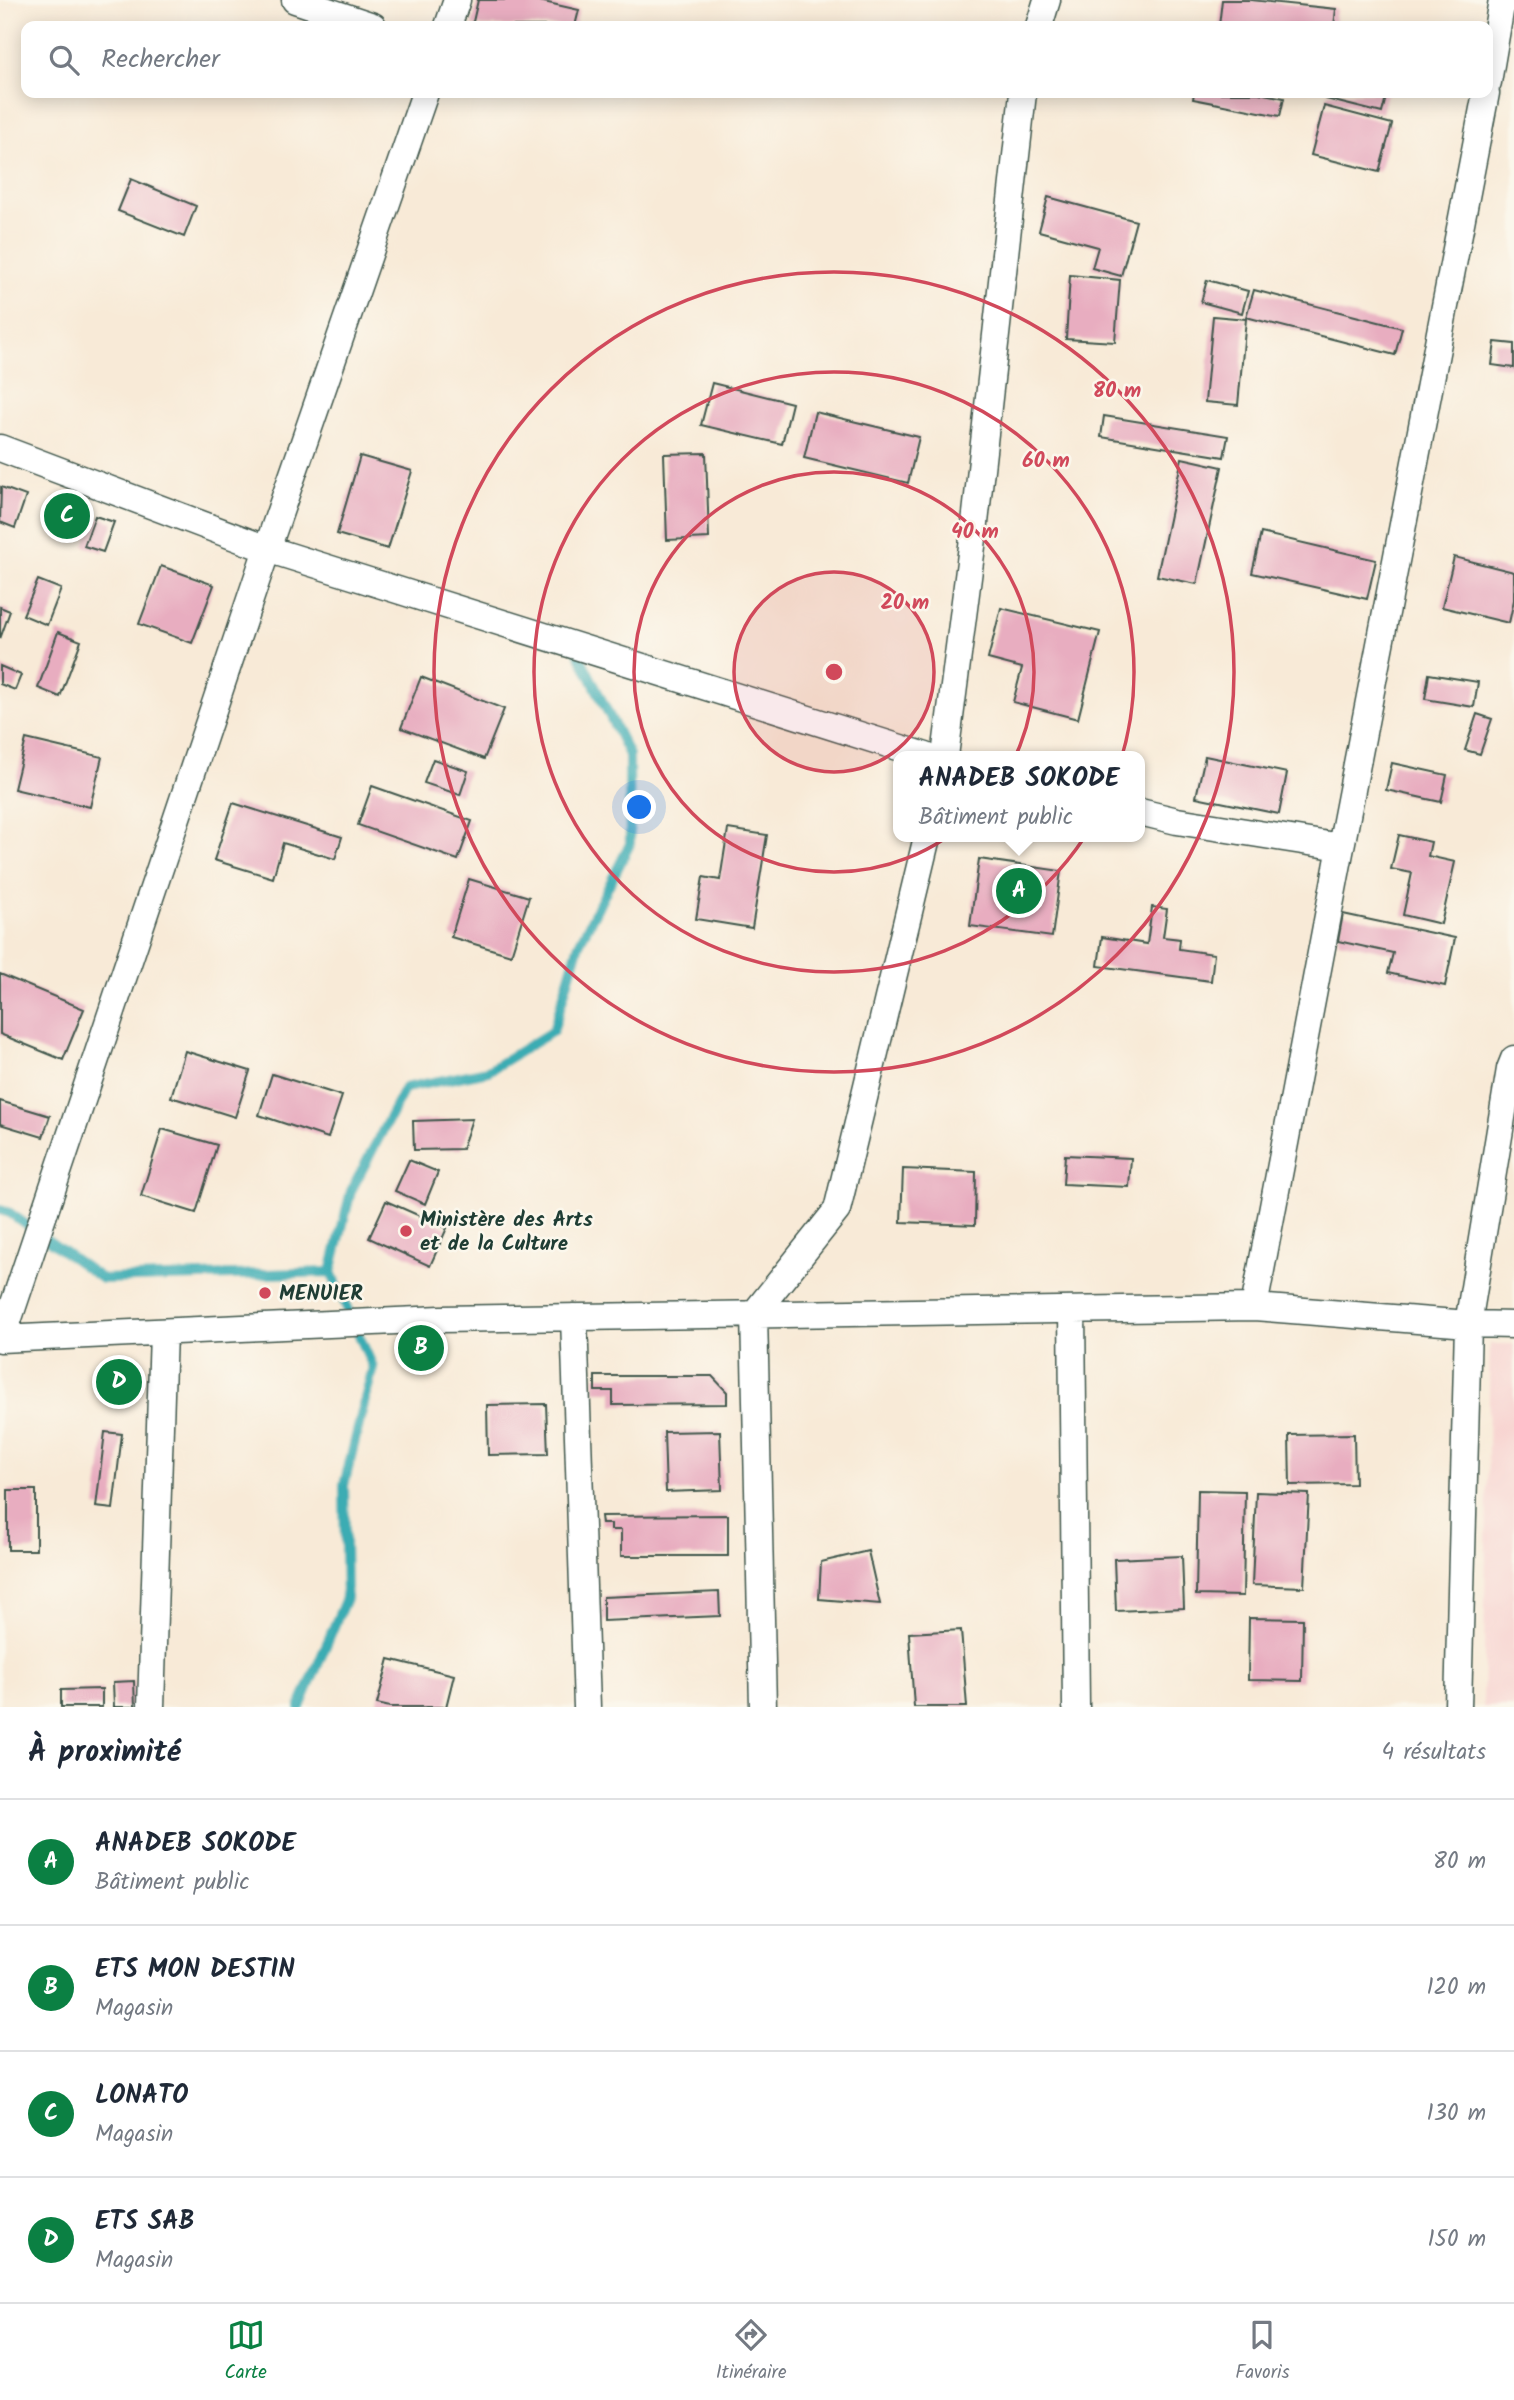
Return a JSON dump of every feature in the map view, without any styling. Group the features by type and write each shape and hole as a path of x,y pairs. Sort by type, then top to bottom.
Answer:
{"street":[{"path":"295,0 358,21"},
{"path":"450,21 457,0"},
{"path":"1041,21 1047,0"},
{"path":"1493,53 1502,0"},
{"path":"423,98 267,549 1,1339 441,1318 1254,1307 1468,1324 1514,1325"},
{"path":"946,751 975,523 1022,98"},
{"path":"1254,1307 1485,98"},
{"path":"0,448 267,549 910,751"},
{"path":"1145,812 1177,821 1342,847"},
{"path":"763,1707 754,1314 837,1210 926,842"},
{"path":"1458,1707 1468,1324 1510,1069 1514,1059"},
{"path":"1072,1310 1076,1707"},
{"path":"574,1317 587,1707"},
{"path":"151,1707 163,1332"}],"shaded area":[{"path":"1490,1344 1514,1344 1514,1707 1483,1707"}],"building":[{"path":"478,0 535,0 579,10 576,21 473,21"},
{"path":"1222,0 1251,0 1336,9 1335,21 1220,21"},
{"path":"1193,98 1284,98 1280,116"},
{"path":"1326,98 1386,98 1382,113"},
{"path":"1324,106 1392,124 1379,172 1311,155"},
{"path":"131,179 196,206 184,237 118,211"},
{"path":"1048,197 1136,221 1121,276 1092,268 1098,247 1039,231"},
{"path":"1070,275 1120,280 1115,342 1066,339"},
{"path":"1207,280 1248,291 1242,313 1201,302"},
{"path":"1254,290 1402,328 1395,355 1246,317"},
{"path":"1213,316 1246,319 1238,405 1205,402"},
{"path":"1495,342 1514,344 1514,368 1492,365"},
{"path":"712,383 792,403 782,444 701,425"},
{"path":"815,412 919,437 908,483 804,458"},
{"path":"1104,416 1228,436 1224,457 1101,437"},
{"path":"706,453 709,538 667,540 664,454"},
{"path":"360,456 412,471 388,549 337,534"},
{"path":"1182,458 1222,467 1197,584 1157,576"},
{"path":"1,487 26,496 15,528 0,522"},
{"path":"61,502 78,509 72,525 54,519"},
{"path":"95,516 114,522 103,552 84,546"},
{"path":"1261,533 1376,560 1367,599 1252,573"},
{"path":"1454,557 1514,572 1514,600 1509,623 1442,607"},
{"path":"161,566 214,585 192,643 139,624"},
{"path":"38,580 61,589 47,625 23,615"},
{"path":"0,607 10,611 0,639"},
{"path":"1001,608 1100,632 1078,719 1013,702 1022,668 988,659"},
{"path":"58,632 81,641 60,697 38,688"},
{"path":"0,666 21,675 15,690 0,684"},
{"path":"1429,674 1478,682 1474,707 1425,699"},
{"path":"421,677 504,709 484,759 401,728"},
{"path":"1477,714 1492,719 1480,754 1465,750"},
{"path":"26,739 102,757 90,807 14,789"},
{"path":"1205,756 1287,773 1279,814 1196,797"},
{"path":"433,759 468,771 460,795 424,783"},
{"path":"1392,763 1447,775 1441,802 1386,790"},
{"path":"372,786 472,821 458,860 358,825"},
{"path":"233,803 342,837 335,859 283,843 273,878 214,860"},
{"path":"728,829 767,835 752,928 696,919 703,877 720,880"},
{"path":"1399,835 1431,842 1428,856 1455,862 1441,924 1403,915 1412,873 1391,869"},
{"path":"979,859 1061,871 1052,937 970,926"},
{"path":"469,879 529,897 511,955 451,937"},
{"path":"1152,907 1167,909 1163,937 1180,939 1179,949 1214,954 1211,981 1098,966 1102,937 1147,944"},
{"path":"1343,914 1455,938 1445,986 1388,973 1393,953 1338,941"},
{"path":"0,974 84,1009 63,1060 0,1034"},
{"path":"185,1051 250,1071 235,1117 171,1097"},
{"path":"272,1074 342,1096 328,1138 259,1115"},
{"path":"0,1101 50,1116 43,1137 0,1124"},
{"path":"472,1119 462,1149 414,1150 413,1121"},
{"path":"162,1129 217,1145 196,1213 141,1196"},
{"path":"1065,1155 1131,1158 1129,1187 1063,1184"},
{"path":"409,1160 438,1172 425,1204 395,1191"},
{"path":"903,1169 976,1172 975,1225 901,1222"},
{"path":"386,1201 447,1228 430,1266 369,1238"},
{"path":"108,1374 129,1375 129,1391 108,1391"},
{"path":"595,1376 712,1376 727,1392 727,1404 613,1405 613,1391 595,1391"},
{"path":"546,1404 548,1454 488,1455 487,1405"},
{"path":"720,1431 722,1490 666,1492 664,1432"},
{"path":"105,1432 122,1434 113,1509 96,1507"},
{"path":"1354,1434 1355,1484 1290,1485 1289,1435"},
{"path":"8,1490 36,1490 36,1550 8,1550"},
{"path":"1198,1490 1245,1491 1243,1596 1196,1595"},
{"path":"1256,1492 1309,1494 1304,1587 1252,1585"},
{"path":"728,1515 728,1556 621,1556 621,1530 611,1530 611,1524 602,1524 601,1516"},
{"path":"868,1551 880,1604 819,1599 821,1562"},
{"path":"1182,1556 1184,1608 1116,1611 1114,1559"},
{"path":"719,1592 720,1616 603,1621 603,1597"},
{"path":"1249,1618 1303,1619 1302,1681 1248,1680"},
{"path":"961,1630 967,1707 914,1707 909,1633"},
{"path":"389,1659 454,1675 446,1707 390,1707 377,1704"},
{"path":"134,1681 135,1707 114,1707 113,1682"},
{"path":"102,1689 102,1707 61,1707 61,1690"}],"waterway":[{"path":"331,1272 351,1191 405,1088 488,1071 553,1031 579,944 630,844 629,755 578,652"},
{"path":"0,1210 10,1213 102,1279 331,1272 373,1367 344,1485 346,1598 300,1707"}],"place":[{"name":"LONATO","path":"67,516"},
{"name":"ANADEB SOKODE","path":"1019,891"},
{"name":"Ministère des Arts et de la Culture","path":"406,1231"},
{"name":"MENUIER","path":"265,1293"},
{"name":"ETS MON DESTIN","path":"421,1348"},
{"name":"ETS SAB","path":"119,1382"}]}
